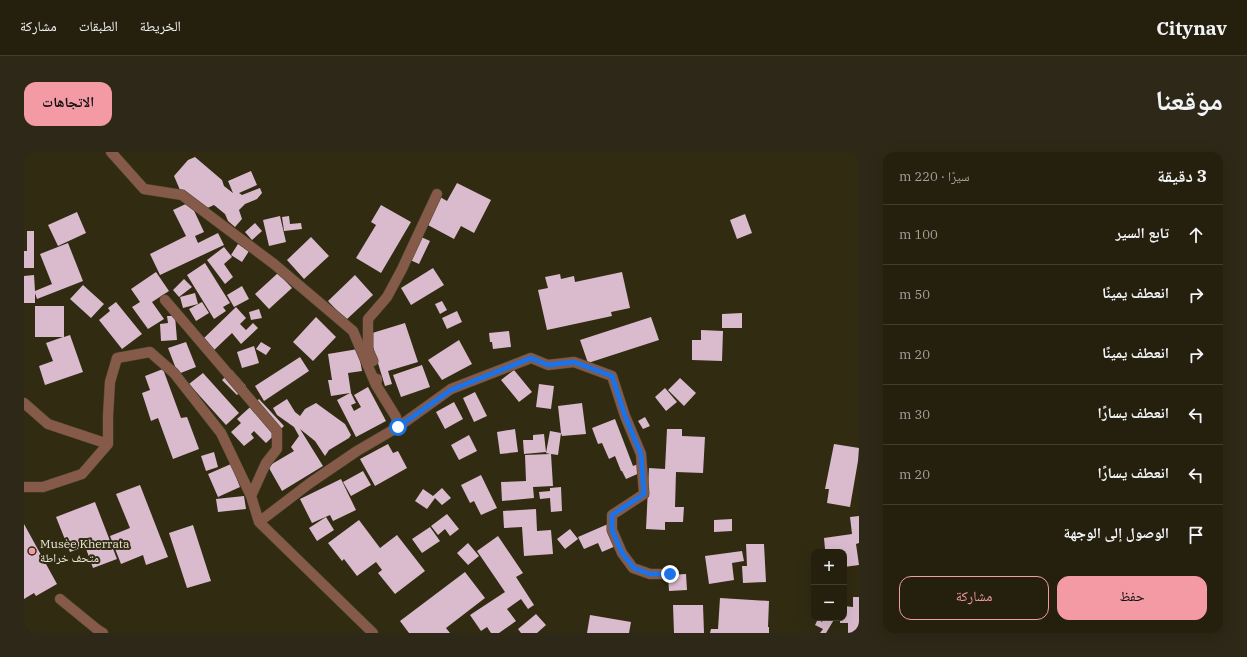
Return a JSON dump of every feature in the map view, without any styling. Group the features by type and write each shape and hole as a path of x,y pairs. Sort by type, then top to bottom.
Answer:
{"street":[{"path":"110,152 144,189 182,195 256,250 353,331 376,385 396,417 398,427"},
{"path":"376,385 379,375 368,350 368,319 387,297 402,269 437,194"},
{"path":"165,300 277,431 277,449 266,463 251,496"},
{"path":"24,487 43,487 82,474 108,444 110,382 117,358 150,352 174,373 221,433 251,496 259,522 373,633"},
{"path":"259,522 310,483 357,450 398,427 451,390 531,358 548,365 574,362 612,376 625,416 641,454 644,494 612,515 612,530 622,553 634,568 650,574 670,574"},
{"path":"24,403 48,424 108,444"},
{"path":"60,599 103,633"}],"building":[{"path":"195,157 222,180 224,186 233,193 228,181 251,171 257,185 239,193 242,195 260,188 262,193 257,199 245,204 239,210 242,219 235,227 228,221 225,214 214,205 203,210 180,190 174,176 188,160"},
{"path":"457,183 491,200 474,233 461,226 454,239 426,224 440,197 447,201"},
{"path":"190,202 204,232 195,236 198,243 218,233 224,245 160,275 150,254 186,236 173,210"},
{"path":"381,205 411,222 381,273 356,258 376,225 371,222"},
{"path":"77,212 86,233 58,246 48,225"},
{"path":"745,214 752,233 737,239 730,220"},
{"path":"280,216 286,242 269,246 263,220"},
{"path":"289,216 290,224 301,223 302,229 284,231 282,217"},
{"path":"255,223 262,231 252,240 245,232"},
{"path":"27,231 34,231 34,268 24,268 24,251 27,251"},
{"path":"419,236 430,241 419,264 408,259"},
{"path":"311,237 329,256 304,279 287,260"},
{"path":"68,243 83,281 37,299 35,293 35,303 24,303 24,276 34,275 35,291 52,284 40,254"},
{"path":"238,244 249,251 242,262 231,255"},
{"path":"224,247 232,257 224,264 233,277 225,284 207,260"},
{"path":"205,263 230,303 223,307 226,311 214,319 187,275"},
{"path":"433,268 444,285 411,305 401,288"},
{"path":"156,272 169,291 152,302 164,319 148,329 132,307 140,302 131,289"},
{"path":"622,272 630,308 611,312 612,316 547,330 538,290 548,288 545,277 560,274 561,279 574,276 575,282"},
{"path":"278,273 292,288 269,309 255,294"},
{"path":"355,275 373,295 346,320 328,301"},
{"path":"184,279 192,287 179,297 173,290"},
{"path":"83,285 104,304 91,318 70,299"},
{"path":"242,286 249,299 234,307 227,295"},
{"path":"195,293 198,304 183,308 180,297"},
{"path":"442,301 447,310 440,314 435,304"},
{"path":"116,302 142,334 122,349 99,320 110,311 108,308"},
{"path":"202,302 209,313 196,321 189,309"},
{"path":"35,306 64,306 64,337 70,335 83,372 45,385 39,366 53,361 46,343 63,337 35,337"},
{"path":"236,307 246,318 240,324 246,330 253,323 258,328 241,344 232,333 212,352 202,340"},
{"path":"259,309 262,318 251,320 249,312"},
{"path":"457,311 462,322 447,329 442,318"},
{"path":"742,313 742,328 722,328 722,314"},
{"path":"167,316 175,316 177,340 161,341 160,324 168,323"},
{"path":"316,317 336,337 313,361 293,342"},
{"path":"651,317 659,340 588,363 580,340"},
{"path":"405,323 418,362 388,371 392,384 385,386 369,334"},
{"path":"701,330 723,331 722,361 692,360 692,340 701,340"},
{"path":"509,331 511,347 493,349 492,342 490,342 489,333"},
{"path":"459,340 472,364 442,380 428,360"},
{"path":"186,342 196,367 178,374 168,348"},
{"path":"261,342 271,348 266,355 256,349"},
{"path":"254,346 259,363 242,368 237,352"},
{"path":"358,349 362,371 348,373 351,393 356,403 351,405 354,411 361,407 354,395 368,387 386,421 356,437 337,400 350,393 331,396 328,380 332,380 328,354"},
{"path":"300,357 309,371 264,401 255,386"},
{"path":"422,365 430,387 401,397 393,375"},
{"path":"163,369 181,418 187,417 199,449 173,459 158,418 151,421 142,393 150,390 145,376"},
{"path":"232,370 246,386 237,395 222,380"},
{"path":"514,370 532,392 519,402 501,380"},
{"path":"203,373 239,413 226,425 189,384"},
{"path":"680,378 696,393 684,406 668,390"},
{"path":"539,384 554,386 551,409 536,407"},
{"path":"665,388 677,402 666,411 655,397"},
{"path":"475,392 487,416 474,422 463,398"},
{"path":"259,399 284,426 266,443 254,431 251,434 254,438 244,446 231,432 241,423 237,419"},
{"path":"287,399 295,412 300,416 305,409 316,403 345,424 351,435 349,438 329,450 325,456 315,441 300,429 323,466 282,491 269,468 272,464 294,451 291,447 299,436 294,427 277,415 273,408"},
{"path":"454,402 463,419 445,429 436,412"},
{"path":"582,403 586,434 562,436 558,406"},
{"path":"645,417 650,426 643,429 638,421"},
{"path":"615,419 633,466 638,464 642,472 626,479 615,456 609,459 602,443 598,444 592,428"},
{"path":"515,429 518,452 500,454 497,432"},
{"path":"667,429 682,429 682,436 705,437 703,473 676,472 675,507 684,507 683,522 665,522 665,530 646,529 649,468 665,469"},
{"path":"550,431 561,433 558,455 551,454 553,486 533,487 534,498 502,501 501,482 526,481 525,455 550,454 546,453"},
{"path":"544,434 546,452 524,454 523,440 533,440 533,435"},
{"path":"469,435 477,451 459,460 451,445"},
{"path":"388,444 393,453 398,451 407,468 375,486 360,459"},
{"path":"834,444 859,448 850,507 827,503 829,489 825,489"},
{"path":"214,452 218,467 206,471 201,456"},
{"path":"231,464 240,487 218,497 208,474"},
{"path":"363,471 371,485 351,496 343,482"},
{"path":"481,475 497,508 481,515 474,501 470,503 461,485"},
{"path":"341,479 356,510 333,521 330,515 312,523 300,499"},
{"path":"140,485 168,557 146,565 143,555 121,564 110,536 130,528 116,494"},
{"path":"561,487 562,511 551,512 550,498 540,499 539,492 550,491 550,488"},
{"path":"442,488 451,498 442,505 435,498 427,509 415,501 423,489 433,496"},
{"path":"244,496 246,509 218,512 216,499"},
{"path":"95,502 117,559 93,568 85,546 70,552 56,517"},
{"path":"536,509 537,531 551,530 553,554 524,556 522,527 504,528 503,511"},
{"path":"447,514 459,529 450,536 445,529 438,535 431,526"},
{"path":"859,516 859,543 856,544 859,565 847,567 847,549 825,549 824,538 852,534 850,517"},
{"path":"326,517 334,530 317,541 309,528"},
{"path":"732,519 732,531 714,532 714,520"},
{"path":"359,520 380,548 397,535 425,571 395,594 378,573 382,570 376,562 357,576 344,559 342,561 328,543"},
{"name":"Musèe Kherrata متحف خراطة","path":"24,524 57,584 36,596 34,593 24,599"},
{"path":"608,524 618,545 602,552 598,543 584,549 578,537"},
{"path":"193,525 211,581 187,588 169,533"},
{"path":"430,527 440,541 422,553 412,539"},
{"path":"570,529 578,539 565,549 557,539"},
{"path":"498,536 523,573 516,577 534,605 528,609 521,599 507,609 516,621 499,633 491,633 487,627 481,631 470,615 505,592 477,551"},
{"path":"468,543 479,556 468,565 457,553"},
{"path":"746,544 764,544 766,582 743,583 742,566 747,566"},
{"path":"742,551 744,561 732,563 734,580 709,584 705,556"},
{"path":"465,572 485,598 446,628 450,633 409,633 400,621"},
{"path":"686,574 687,590 669,591 668,575"},
{"path":"853,597 859,597 859,633 848,633 848,623 840,623 840,621 847,621 847,606 853,607"},
{"path":"720,598 769,601 769,633 710,633 711,629 718,629"},
{"path":"673,605 703,605 704,633 674,633"},
{"path":"536,614 546,625 537,633 521,633 518,629"},
{"path":"590,615 631,622 629,633 587,633"},
{"path":"817,621 833,621 826,633 820,633 823,629 815,625"}],"place":[{"name":"Musèe Kherrata متحف خراطة","path":"32,551"}],"route":[{"path":"398,427 451,390 531,358 548,365 574,362 612,376 625,416 641,454 644,494 612,515 612,530 622,553 634,568 650,574 670,574"}]}
